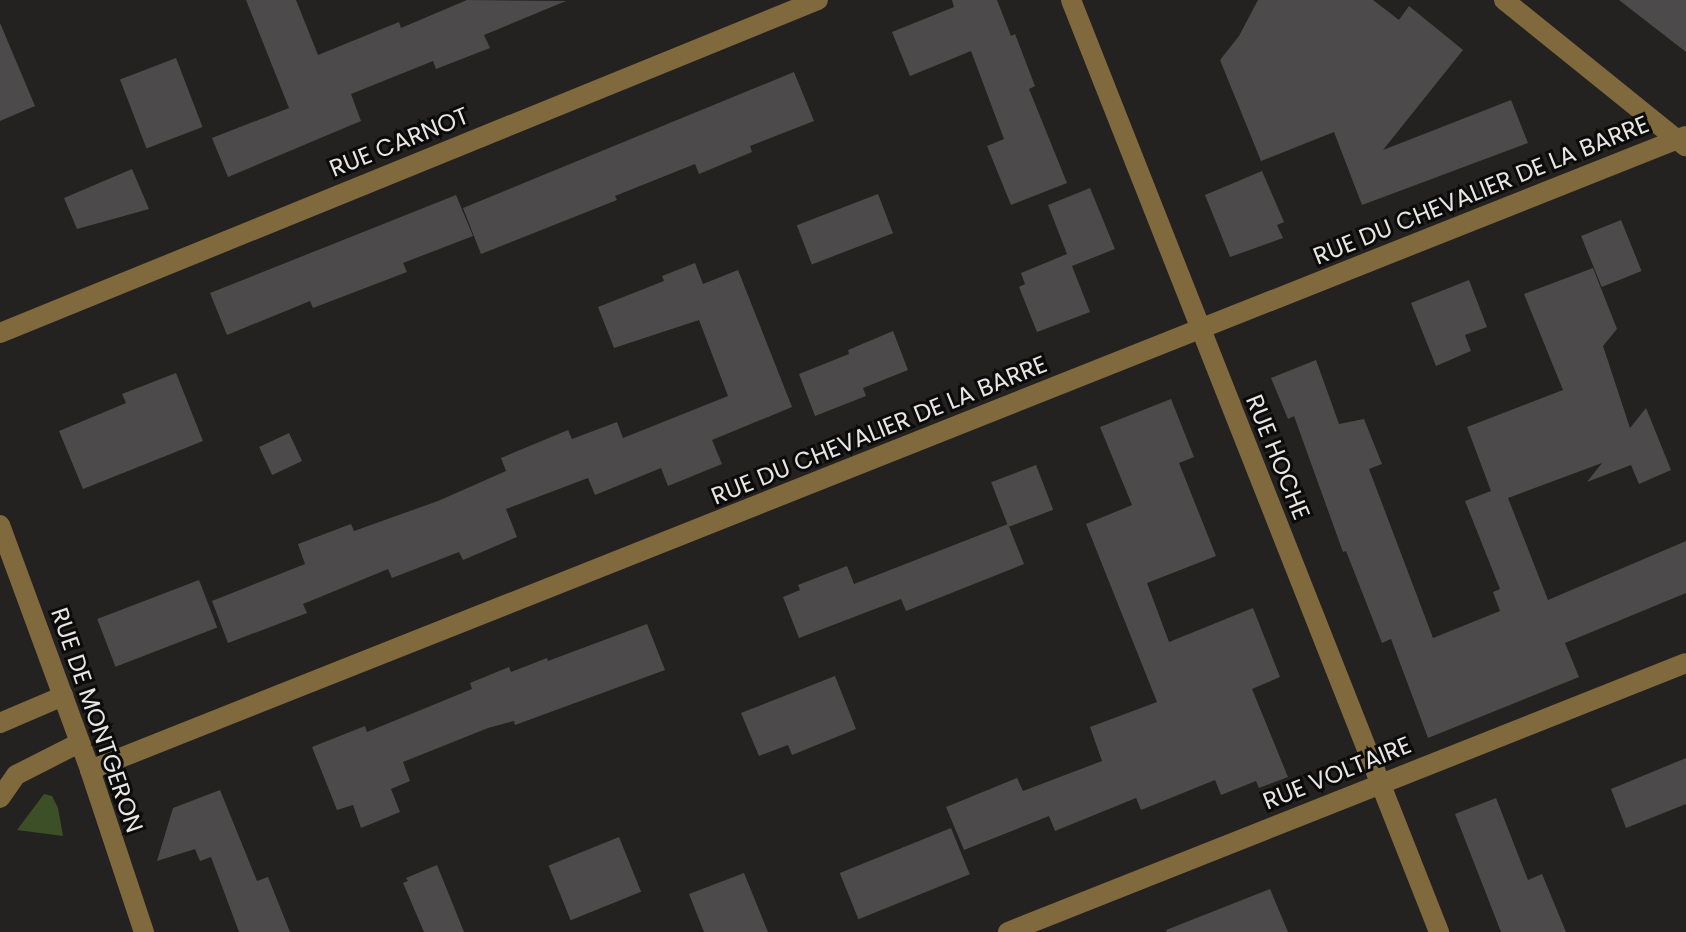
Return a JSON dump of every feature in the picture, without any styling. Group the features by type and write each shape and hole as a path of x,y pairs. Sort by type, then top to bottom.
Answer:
{"street":[{"name":"RUE CARNOT","path":"0,333 818,0"},
{"name":"RUE HOCHE","path":"1071,0 1439,932"},
{"path":"1504,0 1683,141"},
{"name":"RUE DU CHEVALIER DE LA BARRE","path":"90,770 1683,141"},
{"name":"RUE DE MONTGERON","path":"0,525 90,770 144,932"},
{"name":"RUE VOLTAIRE","path":"1008,932 1686,663"},
{"path":"0,723 63,696"},
{"path":"0,798 16,775 79,743"}],"green space":[{"path":"44,794 52,796 58,808 63,836 17,830"}],"building":[{"path":"246,0 296,0 318,55 399,22 401,28 467,0 566,1 484,35 490,48 436,69 433,61 351,94 361,121 228,177 212,138 289,108"},
{"path":"952,0 997,0 1011,36 1015,34 1035,86 1029,89 1067,183 1011,205 987,146 1004,139 971,51 910,76 892,32 954,7"},
{"path":"1258,0 1373,0 1399,20 1409,6 1463,50 1383,150 1511,100 1528,143 1362,205 1334,132 1261,161 1220,60 1239,36"},
{"path":"1619,0 1686,0 1686,52"},
{"path":"0,23 35,106 0,121"},
{"path":"176,58 203,127 147,149 120,80"},
{"path":"794,72 814,121 750,146 752,152 699,174 695,164 615,196 617,200 481,254 463,208"},
{"path":"132,169 149,209 77,229 64,198"},
{"path":"1262,171 1284,222 1277,225 1283,238 1230,257 1205,195"},
{"path":"1090,188 1115,249 1072,266 1090,312 1037,332 1019,287 1025,284 1021,273 1067,254 1048,205"},
{"path":"878,194 893,233 812,264 797,225"},
{"path":"456,195 473,236 403,263 407,272 313,308 310,301 227,335 210,293"},
{"path":"1621,220 1642,271 1602,287 1581,236"},
{"path":"695,263 703,284 738,270 792,407 712,440 722,464 668,486 661,468 595,495 588,478 506,509 517,537 463,560 459,552 392,578 388,569 303,604 307,613 228,643 212,601 305,564 298,544 351,524 354,531 438,501 506,471 501,458 568,430 572,439 617,422 623,438 728,396 699,320 614,348 598,307 664,281 662,276"},
{"path":"1593,268 1617,329 1603,346 1630,428 1646,408 1671,470 1639,484 1631,465 1587,482 1602,463 1508,498 1548,600 1686,541 1686,593 1565,643 1579,677 1428,738 1391,639 1382,643 1346,551 1343,552 1294,416 1288,419 1271,378 1316,360 1339,424 1364,419 1382,464 1369,469 1433,638 1500,611 1493,592 1500,589 1465,501 1491,491 1467,427 1563,390 1524,294"},
{"path":"1469,280 1487,327 1465,335 1471,351 1436,366 1411,303"},
{"path":"893,331 908,370 863,388 866,396 815,416 799,374 849,354 848,350"},
{"path":"176,373 203,441 83,489 59,431 126,403 122,394"},
{"path":"1171,399 1194,457 1179,463 1216,556 1147,583 1169,642 1253,608 1280,677 1252,689 1288,777 1259,788 1256,781 1221,795 1215,780 1141,810 1136,798 1055,831 1049,816 964,850 946,807 1017,778 1023,791 1102,761 1090,727 1157,702 1086,524 1132,505 1100,427"},
{"path":"289,433 302,461 272,475 259,447"},
{"path":"1036,465 1053,510 1008,527 991,482"},
{"path":"1008,524 1024,564 906,611 901,599 799,638 783,597 800,590 798,585 847,566 854,584"},
{"path":"199,580 217,628 116,667 97,619"},
{"path":"647,624 665,670 515,725 514,721 488,728 403,762 410,781 391,789 400,812 361,828 353,805 337,810 312,747 365,726 367,732 472,689 470,683 509,667 511,672 547,658 548,661"},
{"path":"835,676 856,729 792,755 788,745 759,756 741,713"},
{"path":"1686,758 1686,804 1626,828 1611,789"},
{"path":"220,790 257,881 268,877 290,932 239,932 211,857 200,861 195,849 157,861 173,808"},
{"path":"1496,798 1528,880 1542,874 1566,932 1501,932 1455,814"},
{"path":"951,828 970,874 858,919 840,873"},
{"path":"619,837 641,892 571,920 549,865"},
{"path":"437,865 464,932 424,932 403,883 408,881 406,878"},
{"path":"744,873 768,932 704,932 689,894"},
{"path":"1270,889 1288,932 1166,930"}]}
